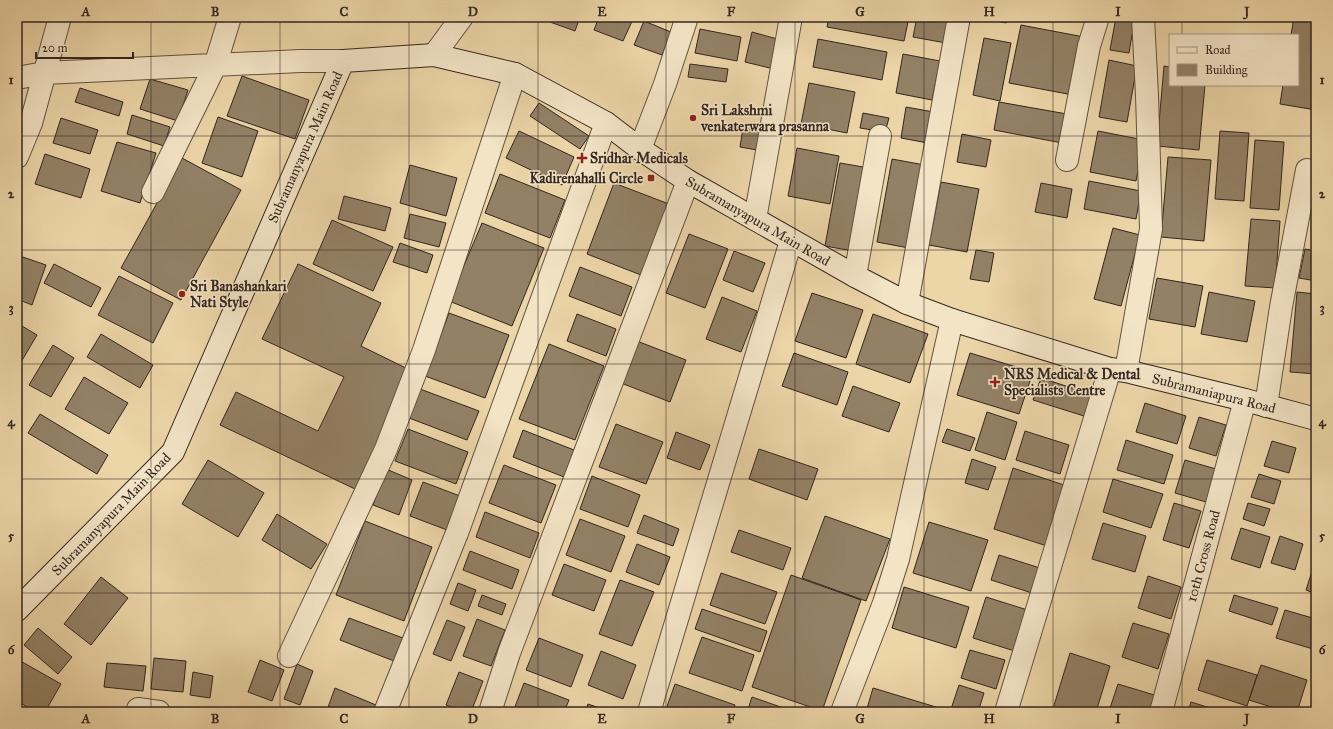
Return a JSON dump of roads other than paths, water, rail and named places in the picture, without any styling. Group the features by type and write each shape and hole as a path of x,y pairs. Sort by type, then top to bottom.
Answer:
{"street":[{"path":"17,157 31,123 60,17"},
{"path":"153,192 215,66 230,17"},
{"path":"434,56 462,17"},
{"path":"640,149 665,84 686,17"},
{"path":"756,219 792,17"},
{"path":"907,303 959,17"},
{"path":"1067,160 1089,46 1098,17"},
{"path":"1006,712 1118,370 1151,229 1147,95 1142,17"},
{"name":"Subramanyapura Main Road","path":"17,610 173,452 343,61 434,56 515,74 606,123 640,149 688,181 756,219 791,241 907,303"},
{"path":"17,78 44,73 300,61 343,61"},
{"path":"289,656 386,450 424,350 515,74"},
{"path":"385,712 459,526 606,123"},
{"path":"855,276 880,136"},
{"name":"10th Cross Road","path":"1161,712 1256,403 1281,307 1307,170"},
{"path":"490,712 509,653 688,181"},
{"path":"649,712 791,241"},
{"name":"Subramaniapura Road","path":"907,303 952,320 1118,370 1316,419"},
{"path":"842,712 884,603 898,559 952,320"},
{"path":"138,709 160,712"}],"place":[{"name":"Sri Lakshmi venkaterwara prasanna","path":"693,118"},
{"name":"Sridhar Medicals","path":"582,158"},
{"name":"Kadirenahalli Circle","path":"651,178"},
{"name":"Sri Banashankari Nati Style","path":"182,294"},
{"name":"NRS Medical & Dental Specialists Centre","path":"995,382"}]}
